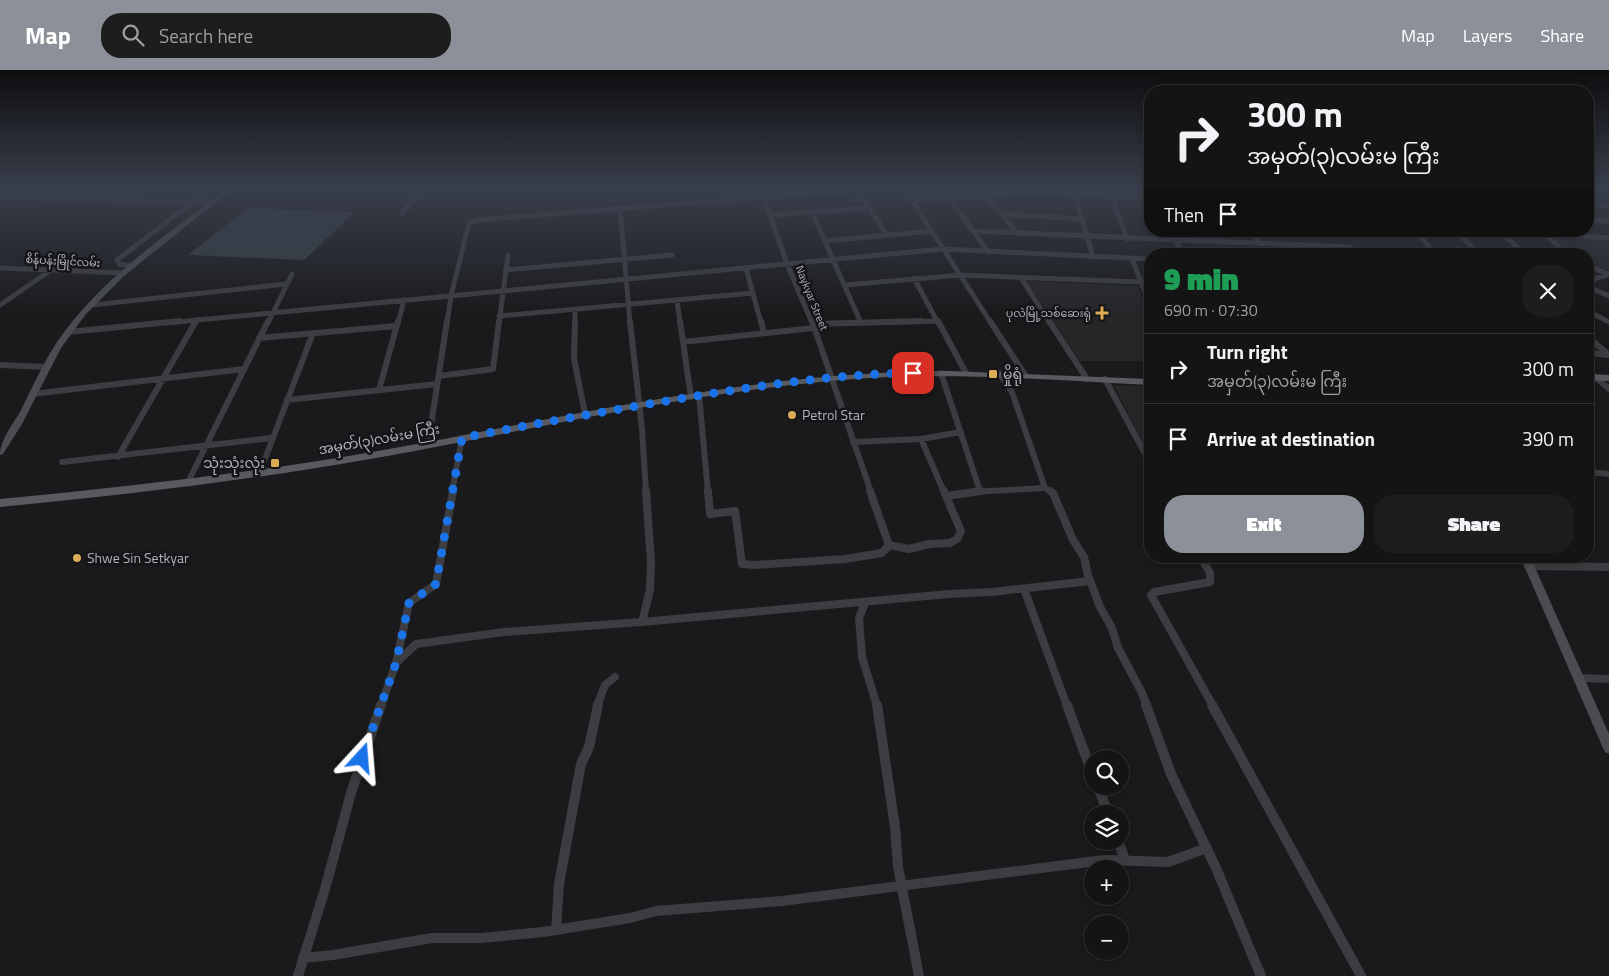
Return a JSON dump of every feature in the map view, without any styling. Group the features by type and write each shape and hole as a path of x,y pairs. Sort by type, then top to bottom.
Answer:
{"main road":[{"name":"အမှတ်(၃)လမ်းမ ကြီး","path":"0,504 260,472 428,445 638,404 830,378 941,373 1000,373 1144,382"},
{"path":"1594,376 1609,378"}],"street":[{"path":"134,266 119,264 117,260 156,230"},
{"path":"0,452 13,434 32,394 68,332 125,273 179,230"},
{"path":"428,445 451,296 467,230"},
{"path":"622,230 642,429 651,561 650,590 642,622"},
{"name":"Naykyar Street","path":"776,230 814,326 830,378 889,545"},
{"path":"820,230 862,323"},
{"path":"884,230 887,235"},
{"path":"1015,230 1018,234"},
{"path":"1085,230 1092,257"},
{"path":"1124,230 1127,239"},
{"path":"825,241 932,231 1025,375"},
{"path":"973,231 1217,243 1350,247"},
{"path":"973,231 988,252"},
{"path":"1174,237 1179,248"},
{"path":"1214,237 1217,243"},
{"path":"1256,237 1260,244"},
{"path":"1421,237 1430,248"},
{"path":"1462,237 1473,248"},
{"path":"1508,237 1518,248"},
{"path":"1548,237 1561,248"},
{"path":"1594,237 1609,238"},
{"path":"68,332 943,249 1144,260"},
{"path":"438,376 493,369 508,255"},
{"path":"505,270 672,255"},
{"path":"1132,259 1144,290"},
{"path":"1594,267 1608,274"},
{"name":"စိန်ပန်းမြိုင်လမ်း","path":"0,268 125,273"},
{"path":"746,268 764,333"},
{"path":"0,305 51,270"},
{"path":"188,482 292,274"},
{"path":"1594,279 1608,274"},
{"path":"845,285 961,275 1141,282"},
{"path":"914,278 966,373"},
{"path":"1021,278 1087,379"},
{"path":"92,305 286,284"},
{"path":"1594,290 1609,296"},
{"path":"499,316 753,293"},
{"path":"379,390 404,300"},
{"path":"677,300 683,342 695,396 710,514 736,511 742,564 845,560 882,554 889,545 909,549 930,544 950,543 957,539 961,531 921,438"},
{"path":"576,309 574,359 585,414"},
{"path":"1594,314 1609,322"},
{"path":"118,457 197,320"},
{"path":"683,342 814,326 938,322"},
{"path":"259,338 396,326"},
{"path":"260,472 313,333"},
{"path":"1594,342 1609,355"},
{"path":"1594,354 1609,355"},
{"path":"0,365 47,367"},
{"path":"32,394 244,369"},
{"path":"941,373 980,491"},
{"path":"1000,373 1012,392 1017,412 1045,488"},
{"path":"1594,378 1609,389"},
{"path":"1105,379 1144,452"},
{"path":"287,400 437,384"},
{"path":"853,442 921,438 961,432"},
{"path":"62,462 272,438"},
{"path":"298,976 325,889 351,793 396,663 409,603 436,584 462,438"},
{"path":"1594,473 1609,474"},
{"path":"946,496 980,491 1045,488 1053,493 1062,518 1084,557 1090,581 1118,648 1142,692 1171,774 1207,848 1261,976"},
{"path":"1204,563 1210,573 1210,582 1154,592 1150,595 1361,976"},
{"path":"1528,563 1608,745"},
{"path":"1554,563 1609,567"},
{"path":"396,663 416,644 504,632 866,603 949,594 1024,589 1090,581"},
{"path":"1024,589 1084,750"},
{"path":"866,603 860,618 862,657 876,700 902,885 919,976"},
{"path":"556,930 558,884 581,764 588,747 599,699 605,685 616,677"},
{"path":"1579,678 1609,679"},
{"path":"1129,860 1168,862 1207,848"},
{"path":"1121,850 1125,860"},
{"path":"303,958 334,955 371,947 432,938 481,938 556,930 630,918 656,911 782,901 1084,863"}],"shaded area":[{"path":"220,230 336,230 304,260 188,255"},
{"path":"1553,237 1609,240 1609,271 1594,265 1594,248 1566,248"},
{"path":"1026,281 1138,286 1144,300 1144,361 1080,361"},
{"path":"1114,385 1144,386 1144,447"}],"place":[{"name":"ပုလဲမြို့သစ်ဆေးရုံ","path":"1102,313"},
{"name":"မှိုရုံ","path":"993,374"},
{"name":"Petrol Star","path":"792,415"},
{"name":"သုံးသုံးလုံး","path":"275,463"},
{"name":"Shwe Sin Setkyar","path":"77,558"}],"route":[{"path":"362,758 396,663 409,603 436,584 462,438 638,404 830,378 913,373"}]}
